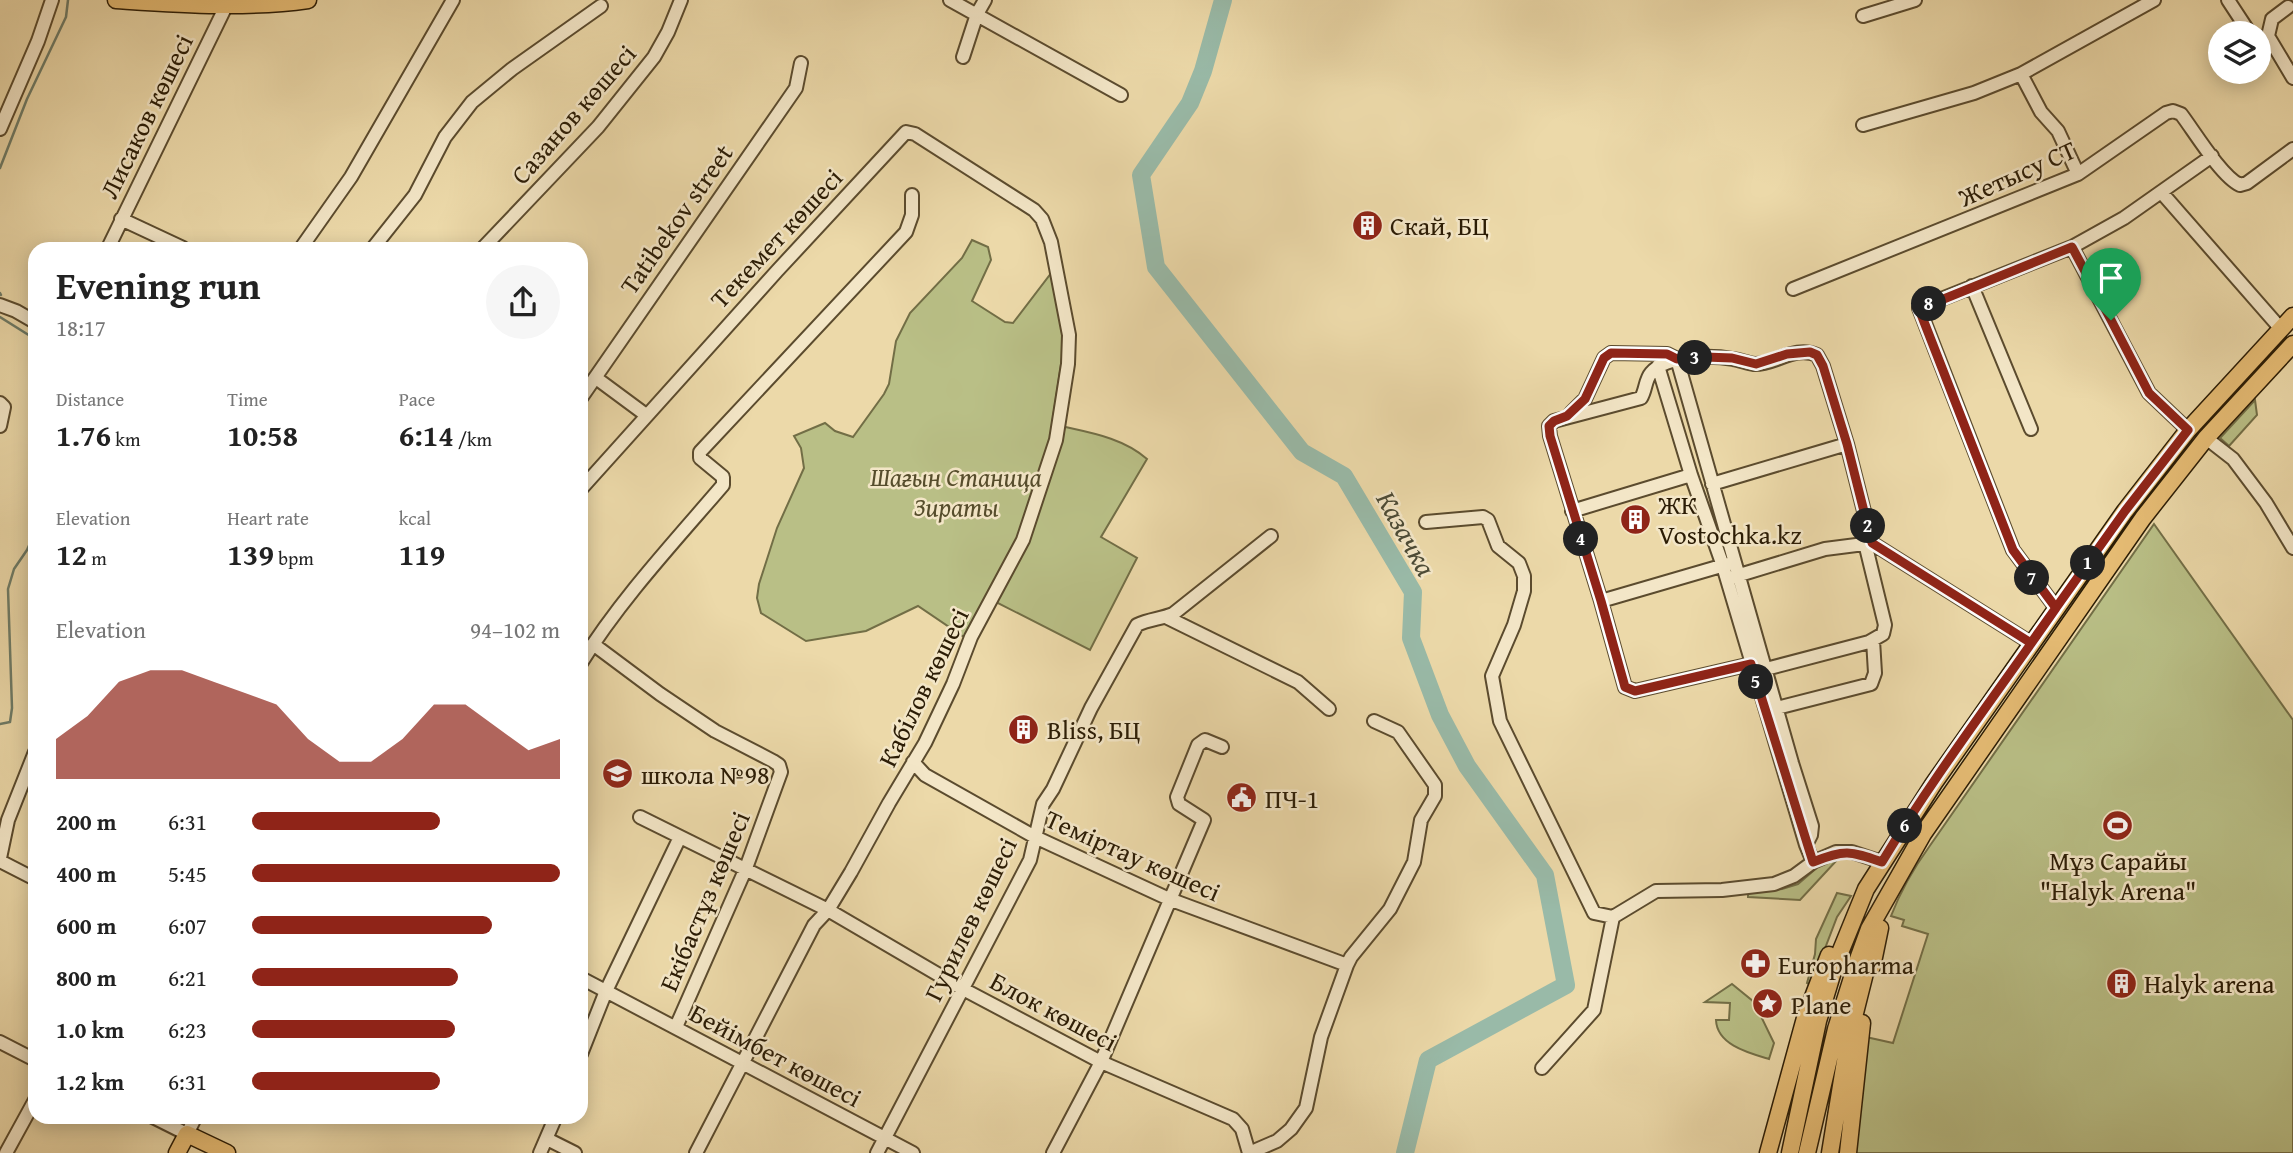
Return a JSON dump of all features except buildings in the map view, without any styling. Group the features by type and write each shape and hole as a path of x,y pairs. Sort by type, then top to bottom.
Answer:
{"main road":[{"path":"116,0 165,4 279,3 308,0"},
{"path":"1768,1153 1812,996 1847,917 1915,811 2125,511 2188,430 2293,316"},
{"path":"1790,1153 1815,1076 1836,1029 1869,929 1923,834 2143,518 2206,438 2293,344"},
{"path":"1830,1153 1852,1024 1868,962 1903,868"},
{"path":"1807,1153 1818,1021 1835,965 1866,889"},
{"path":"1848,1153 1860,1036 1880,928"},
{"path":"177,1153 187,1134 227,1153"}],"street":[{"path":"0,129 38,41 52,0"},
{"path":"305,242 351,177 453,0"},
{"name":"Сазанов көшесі","path":"489,242 598,127 654,57 681,0"},
{"path":"950,0 1121,95"},
{"path":"963,57 977,13 985,0"},
{"path":"1863,16 1915,0"},
{"path":"1863,125 1974,93 2021,74 2154,0"},
{"path":"2228,0 2242,21"},
{"name":"Лисаков көшесі","path":"110,242 227,4"},
{"path":"378,242 415,195 445,137 472,102 512,69 601,6"},
{"path":"2288,8 2272,19 2268,36 2293,78"},
{"name":"Tatibekov street","path":"588,389 796,88 801,63"},
{"path":"2021,74 2041,113 2058,131 2078,174"},
{"name":"Жетысу СТ","path":"1793,289 2078,174 2166,113 2174,111 2181,114 2234,183 2239,185 2247,183 2293,149"},
{"name":"Текемет көшесі","path":"588,481 906,132 915,134 1034,210"},
{"path":"2056,608 2013,550 1919,309 2072,247 2124,218 2212,156"},
{"path":"2162,193 2281,329"},
{"path":"588,652 723,485 723,477 700,458 700,452 906,232 912,215 912,195"},
{"name":"Кабілов көшесі","path":"696,1153 814,925 828,910 913,762 953,684 971,637 1023,540 1056,440 1068,364 1069,335 1051,242 1042,219 1034,210"},
{"path":"121,219 170,242"},
{"path":"2072,247 2149,393 2188,430"},
{"path":"1972,286 2031,429"},
{"path":"0,305 28,319"},
{"path":"1751,664 1630,691 1625,687 1549,426 1567,416 1641,398 1648,375 1658,366 1677,359 1732,358 1756,364 1787,354 1810,352 1817,355 1823,366 1847,444 1885,625 1883,634 1873,640 1766,669"},
{"path":"1567,416 1585,399 1604,358 1611,353 1667,354 1677,359 1712,484 1751,664 1813,862"},
{"path":"1658,366 1691,475 1731,570 1766,669 1812,826 1806,845"},
{"path":"596,378 646,415"},
{"path":"0,403 4,407 0,426"},
{"path":"2206,438 2233,458 2266,503 2293,548"},
{"path":"1712,484 1847,444"},
{"path":"1572,511 1691,475"},
{"path":"1426,522 1483,517 1488,520 1498,547 1518,563 1524,576 1524,591 1514,625 1492,676 1500,721 1594,913 1613,917 1656,891 1722,890 1774,884 1836,852 1852,852 1882,862"},
{"name":"Гурилев көшесі","path":"877,1153 1030,860 1043,804 1053,789 1091,708 1137,625 1150,619 1166,617 1272,536"},
{"path":"1601,601 1825,549 1869,543 2031,643"},
{"path":"1166,617 1298,682 1329,709"},
{"path":"1777,708 1871,684 1875,673 1873,640"},
{"name":"Екібастұз көшесі","path":"593,644 715,731 779,765 781,772 746,868 676,1027"},
{"path":"1249,1153 1277,1141 1291,1129 1306,1108 1321,1037 1350,957 1390,909 1413,862 1421,820 1436,791 1435,785 1398,732 1374,721"},
{"path":"1053,1153 1101,1062 1204,820 1178,803 1177,797 1198,744 1205,740 1222,747"},
{"name":"Теміртау көшесі","path":"913,762 925,775 1035,837 1169,899 1347,965"},
{"path":"28,770 8,820 0,860 28,875"},
{"name":"Блок көшесі","path":"640,817 828,910 962,989 1101,1062 1233,1119 1242,1129 1249,1153"},
{"path":"588,1037 680,837"},
{"path":"1542,1068 1594,1010 1613,917"},
{"name":"Бейімбет көшесі","path":"588,982 913,1153"},
{"path":"0,1042 28,1056"},
{"path":"6,1153 28,1113"},
{"path":"167,1124 187,1134 192,1124"},
{"path":"540,1153 553,1124"},
{"path":"547,1139 575,1153"}],"green space":[{"name":"Шағын Станица Зираты","path":"972,240 988,247 991,260 972,301 1005,322 1013,323 1052,272 1064,345 1052,424 1114,440 1147,459 1101,537 1137,558 1090,650 994,601 988,601 964,637 918,606 866,631 806,641 761,613 757,598 777,528 804,468 801,448 794,436 825,423 835,431 853,437 889,384 896,341 910,313 962,258"},
{"path":"2255,400 2257,415 2229,446 2220,438"},
{"name":"Мұз Сарайы \"Halyk Arena\"","path":"2154,524 2293,720 2293,1153 1853,1153 1866,1037 1893,1043 1928,934 1902,926 1904,920 1891,916 1899,897 1923,855"},
{"path":"1827,859 1837,860 1800,900 1748,897 1748,893 1798,884"},
{"path":"1837,893 1851,896 1837,917 1811,985 1807,983 1816,939"},
{"path":"1732,984 1754,1002 1774,1043 1769,1059 1735,1047 1718,1029 1716,1020 1729,1020 1730,1003 1705,1002"}],"waterway":[{"path":"0,168 27,99 66,17 68,0"},
{"name":"Казачка","path":"1223,0 1203,71 1190,103 1141,175 1156,267 1302,452 1344,476 1413,592 1411,638 1440,715 1467,766 1545,875 1566,985 1428,1060 1405,1153"},
{"path":"0,317 28,335"},
{"path":"0,724 10,722 12,708 8,589 14,569 28,548"}],"place":[{"name":"Скай, БЦ","path":"1367,225"},
{"name":"ЖК Vostochka.kz","path":"1635,519"},
{"name":"Bliss, БЦ","path":"1024,729"},
{"name":"школа №98","path":"618,774"},
{"name":"ПЧ-1","path":"1242,798"},
{"name":"Мұз Сарайы \"Halyk Arena\"","path":"2118,825"},
{"name":"Europharma","path":"1755,964"},
{"name":"Halyk arena","path":"2121,983"},
{"name":"Plane","path":"1768,1004"}],"route":[{"path":"2111,320 2072,247 1919,309 2013,550 2056,608 1882,862 1852,852 1836,852 1813,862 1751,664 1635,691 1625,687 1549,426 1567,416 1585,399 1604,358 1611,353 1652,352 1667,354 1677,359 1732,358 1756,364 1787,354 1810,352 1817,355 1823,366 1847,444 1872,543 2031,643 2056,608 2125,511 2188,430 2149,393 2111,320"}]}
